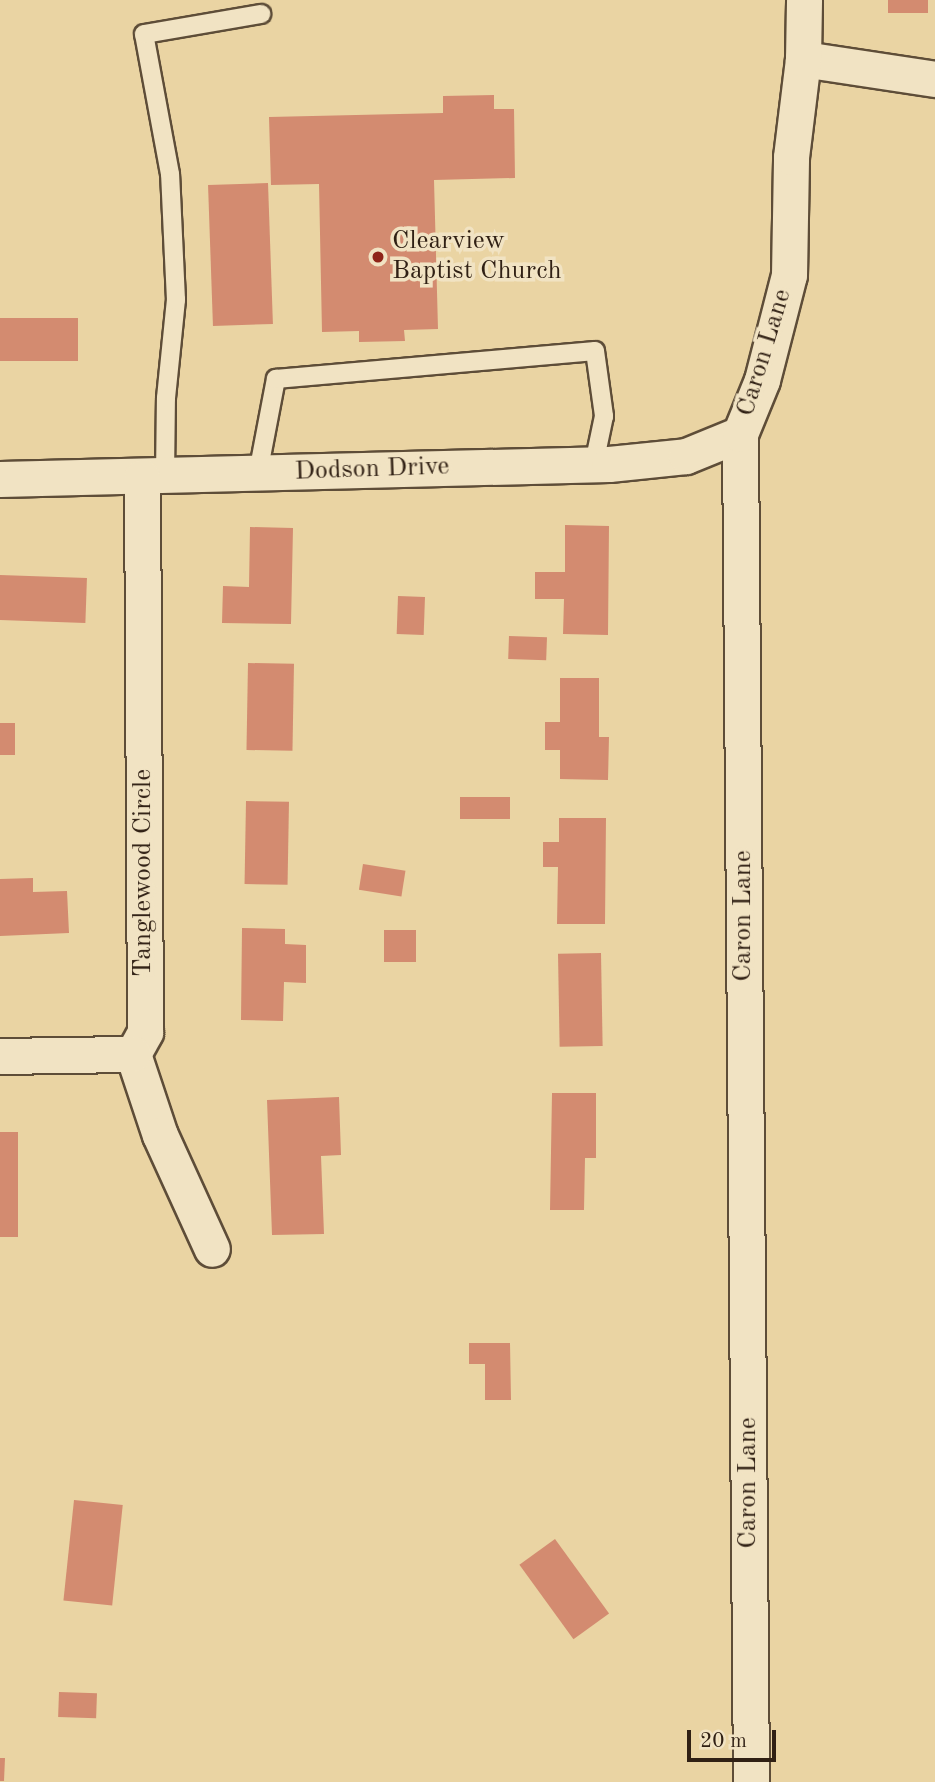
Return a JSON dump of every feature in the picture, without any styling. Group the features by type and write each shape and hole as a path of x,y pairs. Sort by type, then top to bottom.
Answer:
{"street":[{"name":"Caron Lane","path":"751,1782 740,434 762,380 789,275 792,157 803,59 804,0"},
{"path":"803,59 935,79"},
{"name":"Dodson Drive","path":"0,479 594,464 686,456 740,434"},
{"name":"Tanglewood Circle","path":"133,1054 145,1032 154,477"},
{"path":"0,1056 133,1054 160,1135 212,1249"}],"lane":[{"path":"154,477 166,398 176,300 170,174 144,34 261,14"},
{"path":"258,473 276,379 595,351 604,416 594,464"}],"building":[{"path":"888,0 928,0 928,13 888,13"},
{"name":"Clearview Baptist Church","path":"494,95 494,109 514,109 515,178 434,180 438,329 404,330 405,341 359,342 359,331 322,332 319,184 271,185 269,117 443,113 443,96"},
{"path":"268,183 273,324 213,326 208,185"},
{"path":"0,318 78,318 78,361 0,361"},
{"path":"565,525 609,526 608,635 563,634 564,599 535,599 535,572 565,572"},
{"path":"250,527 293,528 291,624 222,623 223,586 249,587"},
{"path":"0,575 87,578 85,623 0,620"},
{"path":"398,596 425,597 424,635 397,634"},
{"path":"509,636 547,637 546,660 508,659"},
{"path":"248,663 294,664 292,751 246,750"},
{"path":"560,678 599,678 599,737 609,737 608,780 560,779 560,750 545,750 545,722 560,722"},
{"path":"0,723 15,723 15,755 0,755"},
{"path":"460,797 510,797 510,819 460,819"},
{"path":"246,801 289,802 288,885 245,884"},
{"path":"559,818 606,818 605,924 557,924 558,867 543,867 543,842 559,842"},
{"path":"363,864 405,871 401,896 359,890"},
{"path":"33,878 33,892 67,891 69,933 0,936 0,879"},
{"path":"242,928 285,929 285,944 306,945 306,983 284,982 283,1021 241,1020"},
{"path":"384,930 416,930 416,962 384,962"},
{"path":"601,953 603,1046 560,1047 558,954"},
{"path":"552,1093 596,1093 596,1158 585,1158 584,1210 550,1210"},
{"path":"339,1097 341,1155 321,1156 324,1234 272,1235 267,1100"},
{"path":"0,1132 18,1132 18,1237 0,1237"},
{"path":"469,1343 510,1343 511,1400 485,1400 485,1364 469,1364"},
{"path":"74,1500 123,1505 112,1606 63,1600"},
{"path":"555,1539 609,1613 573,1639 519,1565"},
{"path":"59,1692 97,1693 96,1718 58,1717"},
{"path":"0,1758 5,1758 4,1781 0,1781"}],"place":[{"name":"Clearview Baptist Church","path":"378,257"}]}
